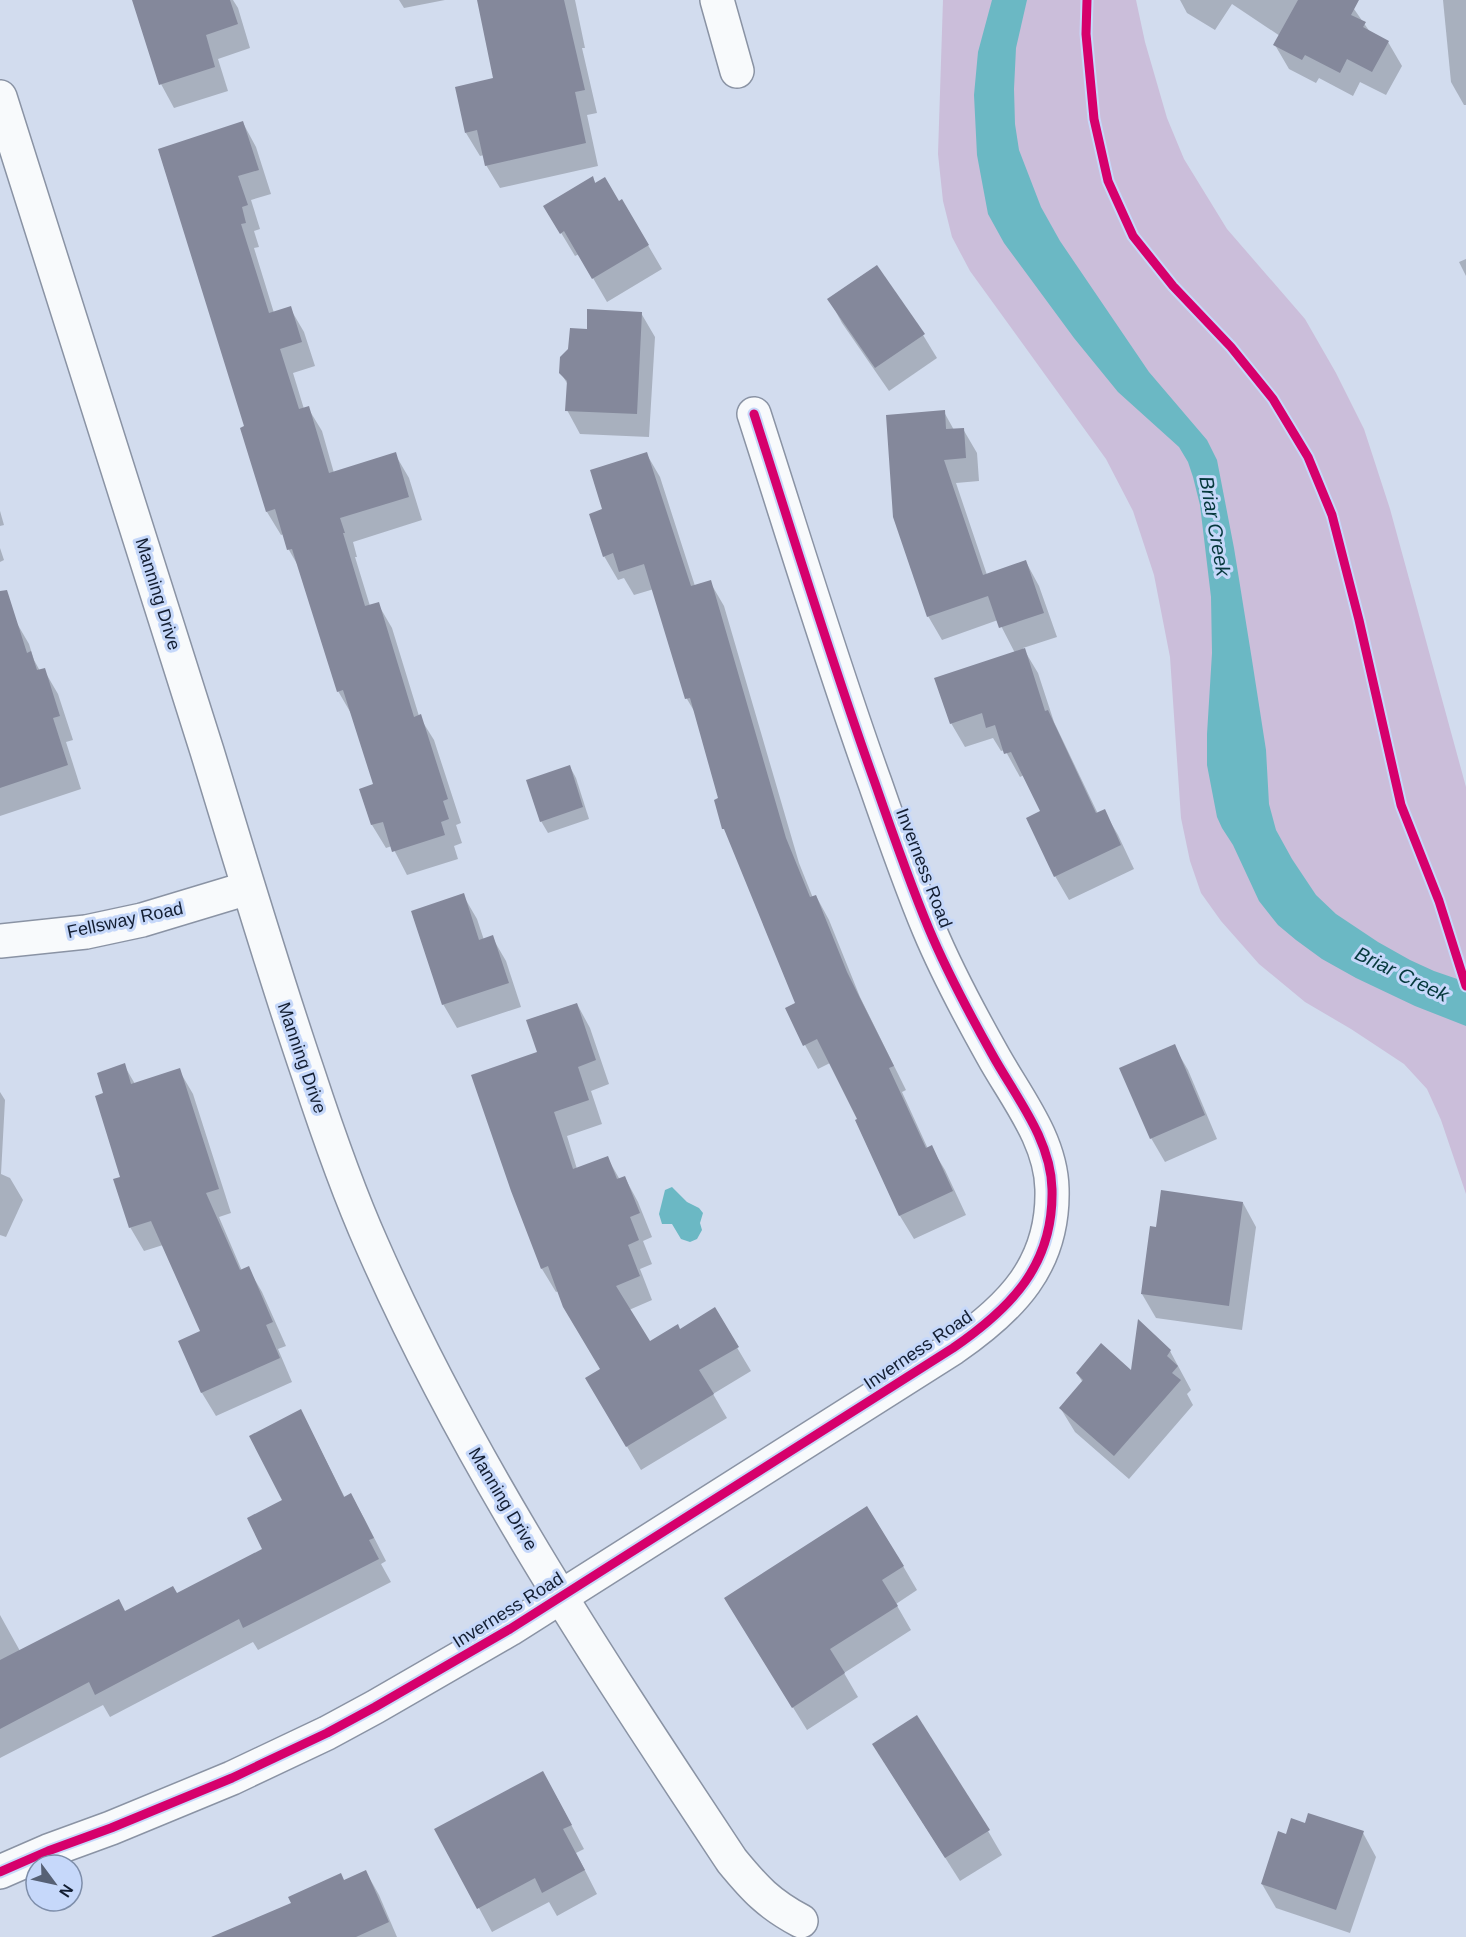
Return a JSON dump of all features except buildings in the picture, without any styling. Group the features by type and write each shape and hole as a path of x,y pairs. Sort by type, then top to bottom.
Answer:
{"street":[{"path":"717,0 737,71"},
{"name":"Manning Drive","path":"0,97 140,538 280,992 317,1101 367,1234 414,1338 463,1432 561,1597 732,1861 763,1897 801,1922"},
{"name":"Inverness Road","path":"0,1872 232,1778 316,1738 427,1678 561,1597 979,1330 997,1316 1026,1283 1039,1258 1052,1209 1049,1165 1032,1121 991,1053 947,971 908,878 845,702 754,414"},
{"name":"Fellsway Road","path":"0,941 97,930 142,920 248,888"}],"shaded area":[{"path":"943,0 1136,0 1145,42 1167,118 1184,159 1227,229 1305,319 1364,429 1390,509 1466,787 1466,1194 1441,1120 1427,1089 1404,1064 1305,1002 1259,964 1221,921 1201,893 1190,861 1181,818 1170,657 1154,575 1133,511 1106,459 970,271 952,237 943,201 938,154"}],"water":[{"name":"Briar Creek","path":"992,0 1027,0 1016,48 1015,124 1019,150 1041,207 1060,241 1149,372 1207,440 1217,460 1252,660 1266,750 1269,804 1276,830 1316,895 1336,914 1410,960 1466,982 1466,1026 1415,1006 1356,978 1322,959 1296,940 1278,925 1259,901 1233,845 1222,828 1217,817 1207,765 1212,653 1211,597 1200,505 1193,477 1188,462 1179,447 1118,392 1074,338 1004,243 988,214 977,155 974,95 978,52"},
{"path":"672,1187 687,1202 699,1208 703,1213 700,1223 702,1230 697,1239 690,1242 681,1239 672,1224 662,1224 659,1214 665,1190"}],"cycle path":[{"path":"1087,0 1086,34 1094,119 1108,181 1133,236 1173,286 1231,347 1273,399 1308,457 1332,515 1359,620 1401,805 1439,901 1466,986"},
{"path":"0,1872 232,1778 327,1733 510,1629 953,1348 974,1333 1010,1300 1025,1282 1037,1262 1046,1240 1051,1216 1052,1189 1050,1171 1039,1135 959,992 922,911 843,691 754,414"}]}
